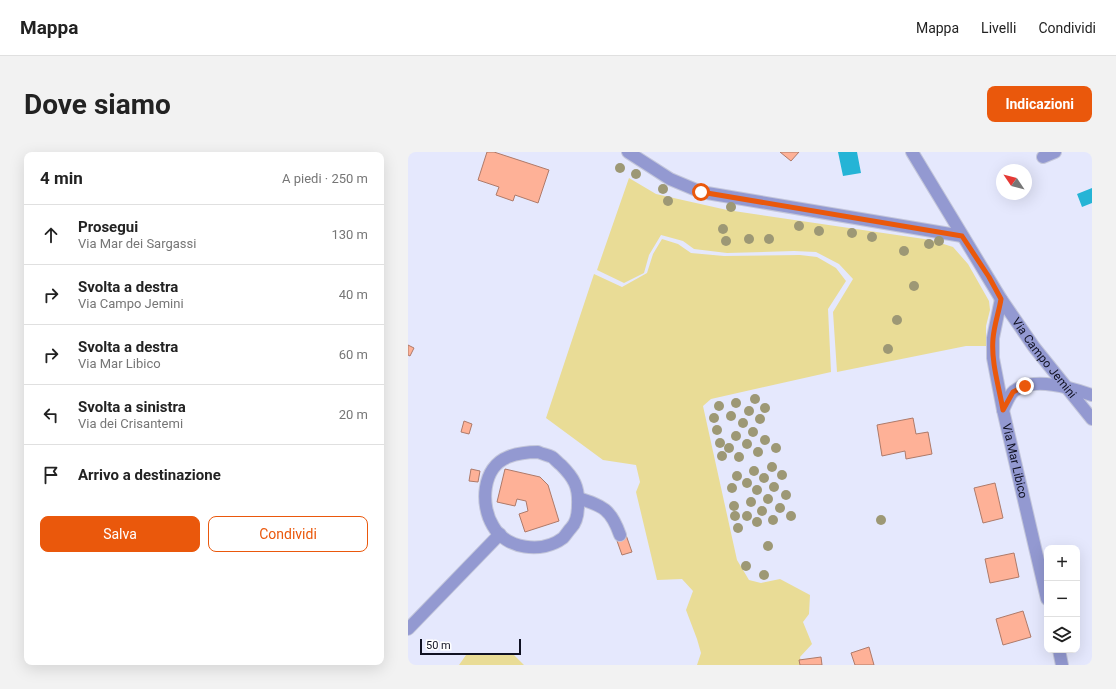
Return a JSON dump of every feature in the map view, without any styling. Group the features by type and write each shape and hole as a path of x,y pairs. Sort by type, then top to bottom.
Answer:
{"street":[{"path":"628,152 670,179 705,193 962,236"},
{"name":"Via Campo Jemini","path":"912,152 1001,299 1034,347 1092,419"},
{"path":"1043,157 1055,152"},
{"name":"Via Mar Libico","path":"1001,299 994,327 992,348 993,358 1003,410 1044,586"},
{"path":"1003,410 1013,392 1025,386 1041,385 1066,387 1092,395"},
{"path":"538,452 552,458 573,477 579,495 578,510 573,526 563,538 547,545 533,547 516,545 503,538 500,534 493,526 488,513 485,499 486,482 494,467 506,457 522,453 538,452"},
{"path":"578,498 599,505 610,514 615,520 620,535"},
{"path":"408,629 500,534"},
{"path":"1060,653 1062,665"}],"shaded area":[{"path":"629,178 656,194 727,210 931,240 953,247 968,264 989,301 990,310 986,326 986,346 966,346 837,372 833,312 853,279 839,264 816,252 794,251 727,253 694,249 683,241 661,235 649,255 644,273 624,283 597,270"},
{"path":"662,239 678,244 691,253 724,256 800,255 817,257 836,268 846,281 828,309 831,372 711,399 703,406 737,560 749,580 761,583 780,579 810,595 809,614 803,622 812,644 800,657 802,665 697,665 701,653 686,610 693,591 682,579 657,580 636,492 640,482 636,465 603,460 546,418 594,274 622,287 647,273 653,254"},
{"path":"513,654 524,665 459,665 466,655"}],"water":[{"path":"838,152 857,152 861,173 843,176"},
{"path":"1092,188 1092,203 1082,207 1077,194"}],"building":[{"path":"487,152 494,152 549,170 538,203 515,195 513,201 496,195 499,187 478,180"},
{"path":"780,152 799,152 791,161"},
{"path":"408,345 414,348 410,356 408,355"},
{"path":"913,418 916,434 928,432 932,454 906,459 905,451 882,456 877,425"},
{"path":"464,421 472,424 469,434 461,432"},
{"path":"471,469 480,471 478,482 469,481"},
{"path":"505,469 540,477 548,485 559,521 525,532 519,514 528,511 526,501 517,499 515,506 497,502"},
{"path":"995,483 1003,518 983,523 974,488"},
{"path":"626,535 632,552 622,555 616,538"},
{"path":"1014,553 1019,577 990,583 985,559"},
{"path":"1023,611 1031,637 1003,645 996,619"},
{"path":"869,647 874,665 855,665 851,653"},
{"path":"821,657 822,665 800,665 799,660"}],"route":[{"path":"701,192 962,236 989,277 1001,299 1000,308 994,327 992,348 1003,410 1013,392 1025,386"}]}
